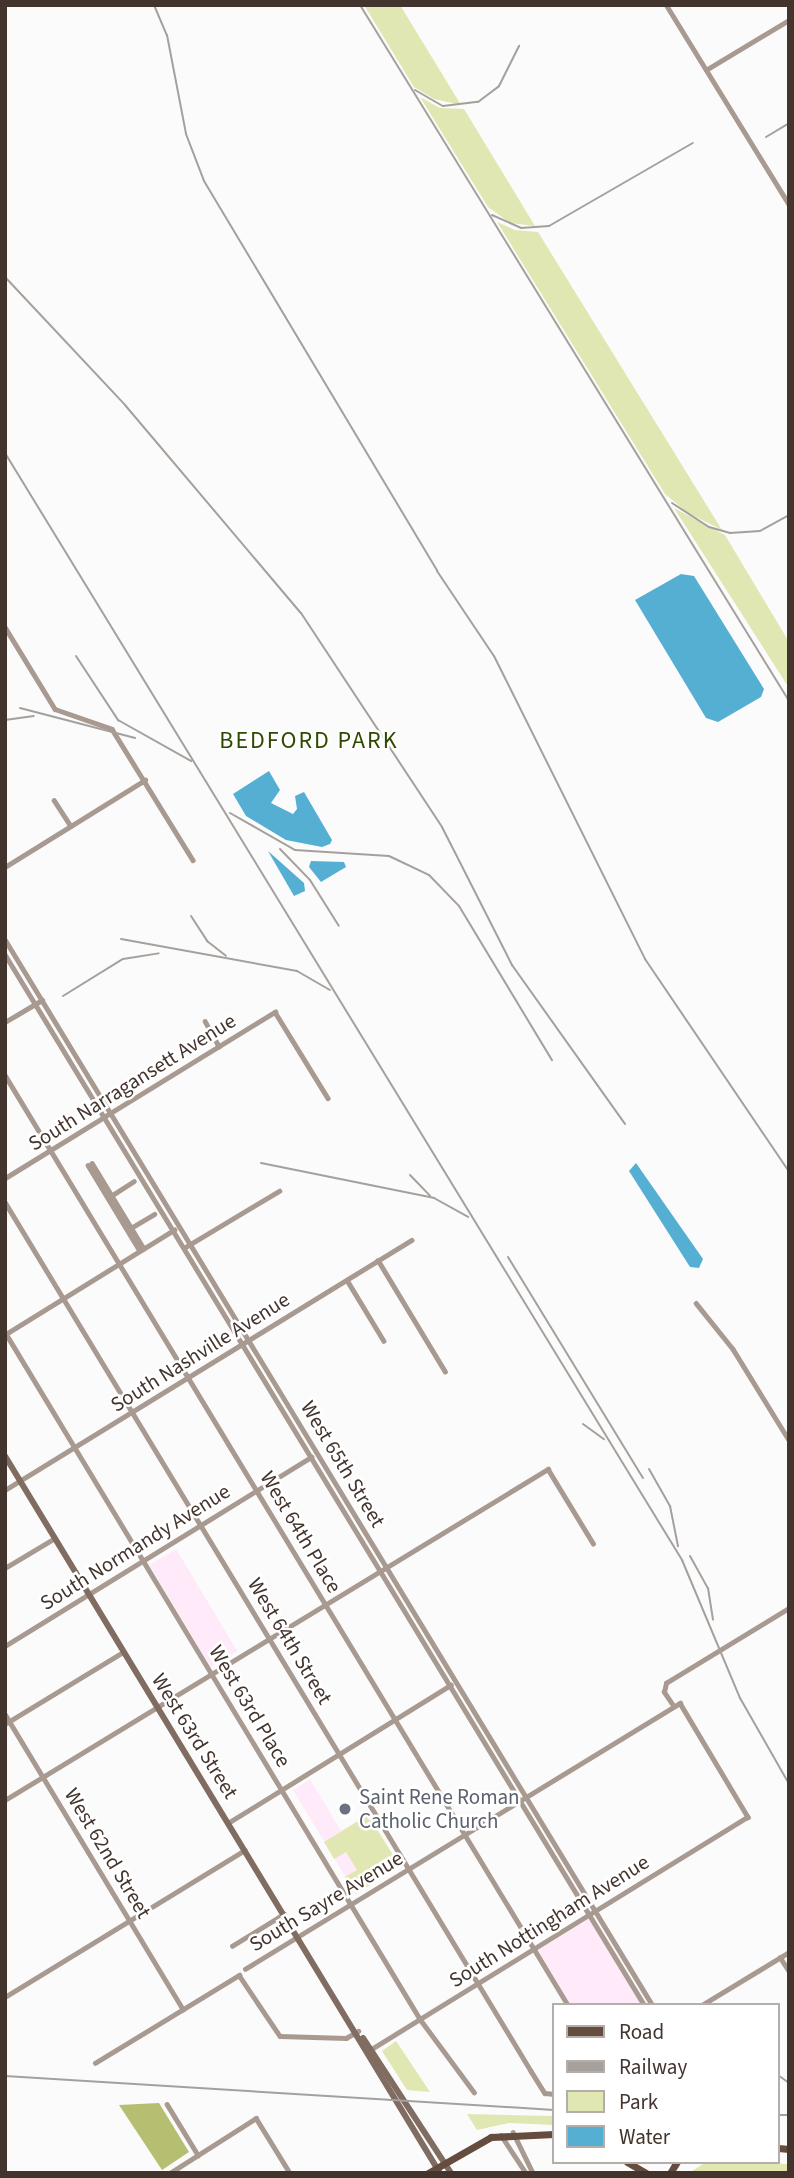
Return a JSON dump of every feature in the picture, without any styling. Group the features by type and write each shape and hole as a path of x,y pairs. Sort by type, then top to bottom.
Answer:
{"main road":[{"name":"West 63rd Street","path":"5,1457 156,1707 358,2031 438,2170"},
{"name":"West 63rd Street","path":"370,2051 451,2173"},
{"path":"428,2173 438,2170 444,2162 500,2134 513,2132 552,2136"},
{"path":"630,2164 646,2173"}],"street":[{"path":"666,5 788,205"},
{"path":"706,70 789,20"},
{"path":"5,627 55,709 112,729 193,860"},
{"path":"5,867 145,780"},
{"path":"54,800 71,826"},
{"name":"West 65th Street","path":"5,940 387,1567 523,1799"},
{"name":"West 65th Street","path":"5,955 450,1686 651,2003"},
{"path":"5,1022 42,1000"},
{"name":"South Narragansett Avenue","path":"5,1178 275,1012 328,1098"},
{"path":"205,1021 219,1046"},
{"name":"West 64th Place","path":"5,1075 567,2003"},
{"path":"90,1164 142,1250"},
{"path":"110,1197 134,1181"},
{"path":"184,1248 279,1191"},
{"name":"West 64th Street","path":"5,1202 478,1984 552,2095"},
{"path":"129,1229 154,1214"},
{"path":"6,1334 180,1227"},
{"name":"South Nashville Avenue","path":"5,1490 411,1240"},
{"path":"378,1260 445,1371"},
{"path":"347,1280 384,1341"},
{"path":"696,1303 733,1349 789,1440"},
{"name":"West 63rd Place","path":"6,1334 420,2019 474,2092"},
{"name":"South Normandy Avenue","path":"5,1646 318,1453"},
{"path":"5,1800 548,1469 593,1543"},
{"path":"5,1568 54,1538"},
{"path":"674,1707 664,1692 666,1683 789,1608"},
{"path":"7,1722 123,1652"},
{"path":"228,1823 456,1682"},
{"name":"South Sayre Avenue","path":"245,1969 680,1703 748,1816"},
{"name":"West 62nd Street","path":"5,1714 7,1722 183,2009"},
{"name":"South Nottingham Avenue","path":"370,2051 748,1816"},
{"path":"5,1997 245,1850"},
{"name":"West 65th Street","path":"592,1912 643,2003"},
{"path":"232,1946 284,1914"},
{"path":"705,2003 789,1952"},
{"path":"780,1957 789,1971"},
{"name":"South Sayre Avenue","path":"95,2063 239,1975 280,2036 346,2038 358,2031"},
{"path":"167,2104 198,2155"},
{"path":"170,2173 256,2119 289,2173"},
{"path":"513,2132 533,2173"},
{"path":"500,2134 526,2173"}],"shaded area":[{"path":"176,1549 237,1651 211,1667 149,1565"},
{"path":"310,1779 341,1831 368,1815 400,1866 356,1894 293,1790"},
{"path":"589,1919 640,2003 570,2003 538,1950"}],"green space":[{"path":"364,5 400,5 461,105 434,99 414,87"},
{"path":"420,97 440,108 464,109 535,226 510,223 488,207"},
{"path":"497,222 515,230 538,232 722,530 688,513 665,494"},
{"path":"674,508 725,535 789,642 789,688"},
{"path":"368,1815 400,1866 356,1894 345,1877 357,1870 346,1852 334,1859 324,1842"},
{"path":"396,2041 430,2092 407,2090 382,2051"},
{"path":"159,2103 189,2152 162,2170 119,2105"},
{"path":"467,2114 552,2116 552,2125 509,2123 477,2130"},
{"path":"703,2164 789,2164 789,2173 689,2173"}],"water":[{"path":"681,574 694,576 764,689 761,697 718,722 706,718 635,600"},
{"path":"269,771 280,790 271,803 293,814 297,809 295,796 304,792 332,840 330,844 322,847 286,840 246,816 233,794"},
{"path":"268,851 304,883 305,891 294,896"},
{"path":"311,861 344,862 346,867 321,882 309,867"},
{"path":"636,1163 703,1259 699,1268 690,1267 629,1171"}],"railway":[{"path":"154,5 167,35 186,134 204,181 437,571 494,656 645,959 789,1172"},
{"path":"360,5 789,701"},
{"path":"415,90 443,106 478,102 499,86 519,46"},
{"path":"766,137 789,123"},
{"path":"492,215 521,228 549,226 693,143"},
{"path":"5,277 125,405 301,613 442,827 512,965 625,1124"},
{"path":"5,453 682,1560 740,1698 789,1784"},
{"path":"672,503 709,527 730,533 760,531 789,515"},
{"path":"76,656 118,720 191,761"},
{"path":"20,708 135,738"},
{"path":"5,720 34,716"},
{"path":"230,813 295,850 389,856 429,875 459,906 552,1060"},
{"path":"280,849 310,880 339,926"},
{"path":"191,916 207,941 226,956"},
{"path":"121,939 297,971 330,990"},
{"path":"63,996 123,959 159,953"},
{"path":"261,1163 434,1198 468,1217"},
{"path":"410,1175 430,1196"},
{"path":"508,1257 643,1478"},
{"path":"583,1424 604,1439"},
{"path":"649,1469 670,1506 678,1546"},
{"path":"690,1556 708,1588 713,1620"},
{"path":"5,2076 552,2110"},
{"path":"780,2076 789,2083"},
{"path":"780,2115 789,2115"}],"place":[{"name":"Saint Rene Roman Catholic Church","path":"345,1809"}],"district":[{"name":"BEDFORD PARK","path":"309,741"}]}
